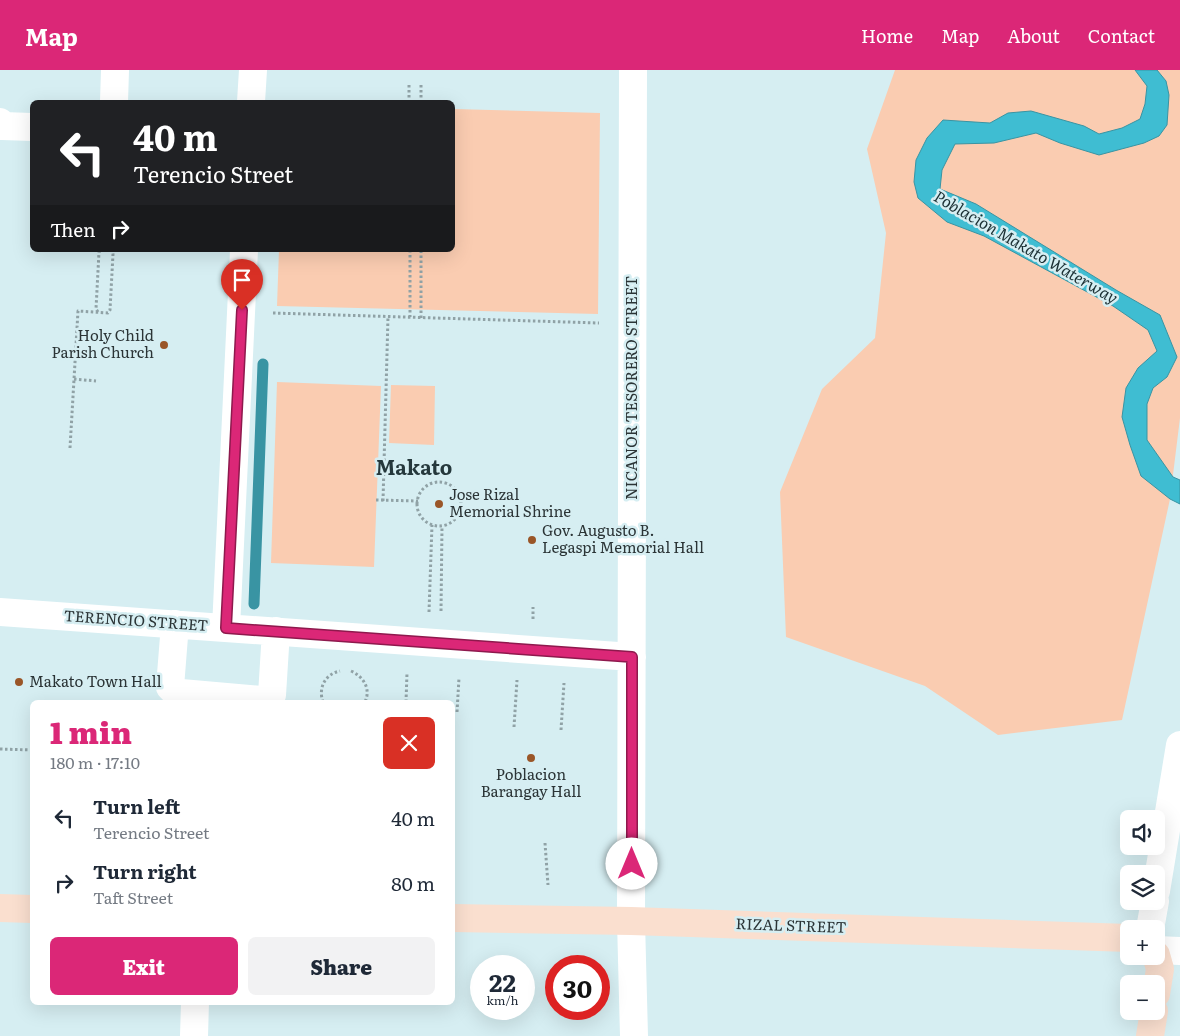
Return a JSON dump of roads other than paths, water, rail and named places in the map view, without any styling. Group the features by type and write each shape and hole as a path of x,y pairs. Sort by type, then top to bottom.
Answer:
{"main road":[{"path":"0,908 30,909"},
{"name":"RIZAL STREET","path":"455,918 631,921 1120,938"},
{"path":"1150,1036 1153,1020"}],"street":[{"path":"114,100 115,70"},
{"path":"251,100 253,70"},
{"name":"NICANOR TESORERO STREET","path":"633,70 631,921 634,1036"},
{"path":"0,122 2,126 30,127"},
{"path":"226,628 244,252"},
{"name":"TERENCIO STREET","path":"0,612 632,657"},
{"path":"175,624 170,687 172,689 181,693 261,700 268,699 272,695 276,631"},
{"path":"1160,865 1180,745"},
{"path":"1165,950 1180,951"},
{"path":"194,1036 195,1005"}],"water":[{"name":"Poblacion Makato Waterway","path":"1135,70 1157,70 1166,81 1169,95 1167,125 1159,136 1144,143 1099,155 1060,143 1036,133 994,143 955,144 942,170 940,189 976,204 1160,315 1177,357 1167,377 1153,388 1147,404 1147,440 1173,477 1180,480 1180,504 1170,499 1141,476 1122,417 1126,388 1138,368 1157,351 1148,330 1113,306 984,236 947,222 918,198 914,182 916,160 927,138 943,120 990,123 1008,113 1031,111 1084,126 1099,134 1122,128 1140,119 1145,104 1147,86"}],"waterway":[{"path":"254,604 263,364"}],"place":[{"name":"Holy Child Parish Church","path":"164,345"},
{"name":"Jose Rizal Memorial Shrine","path":"439,504"},
{"name":"Gov. Augusto B. Legaspi Memorial Hall","path":"532,540"},
{"name":"Makato Town Hall","path":"19,682"},
{"name":"Poblacion Barangay Hall","path":"531,758"}],"district":[{"name":"Makato","path":"414,468"}]}
